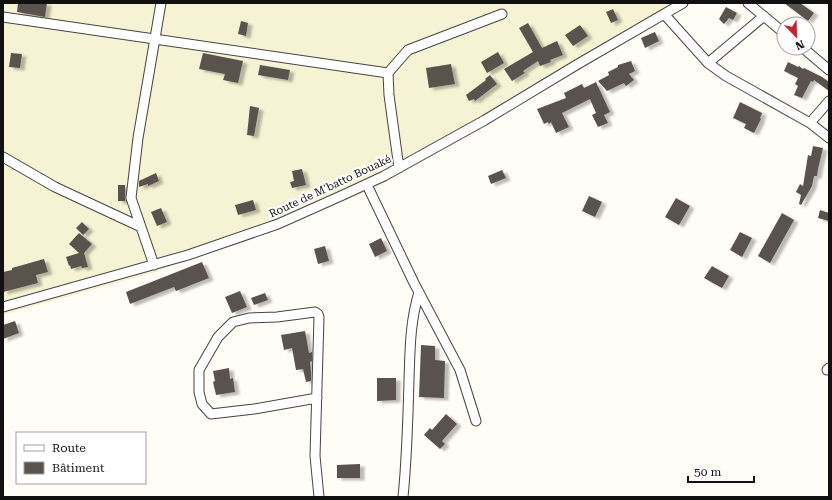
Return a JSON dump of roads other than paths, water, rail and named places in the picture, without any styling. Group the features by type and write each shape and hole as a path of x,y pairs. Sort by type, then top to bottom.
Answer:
{"street":[{"path":"154,266 131,198 138,138 162,3"},
{"name":"Route de M'batto Bouaké","path":"3,307 154,266 278,224 399,168 485,120 683,3"},
{"path":"748,3 776,26"},
{"path":"399,168 390,102 388,73 408,50 502,14"},
{"path":"664,14 708,63 726,76 810,123 829,138"},
{"path":"708,63 764,16"},
{"path":"3,17 388,73"},
{"path":"812,56 829,70"},
{"path":"810,123 829,101"},
{"path":"3,157 55,187 141,228"},
{"path":"367,184 419,292 460,370 476,421"},
{"path":"404,497 413,311 419,292"},
{"path":"317,398 254,409 211,414 202,404 199,392 199,370 218,337 233,322 248,318 277,317 315,312 318,314 320,317 315,456 319,497"}]}
